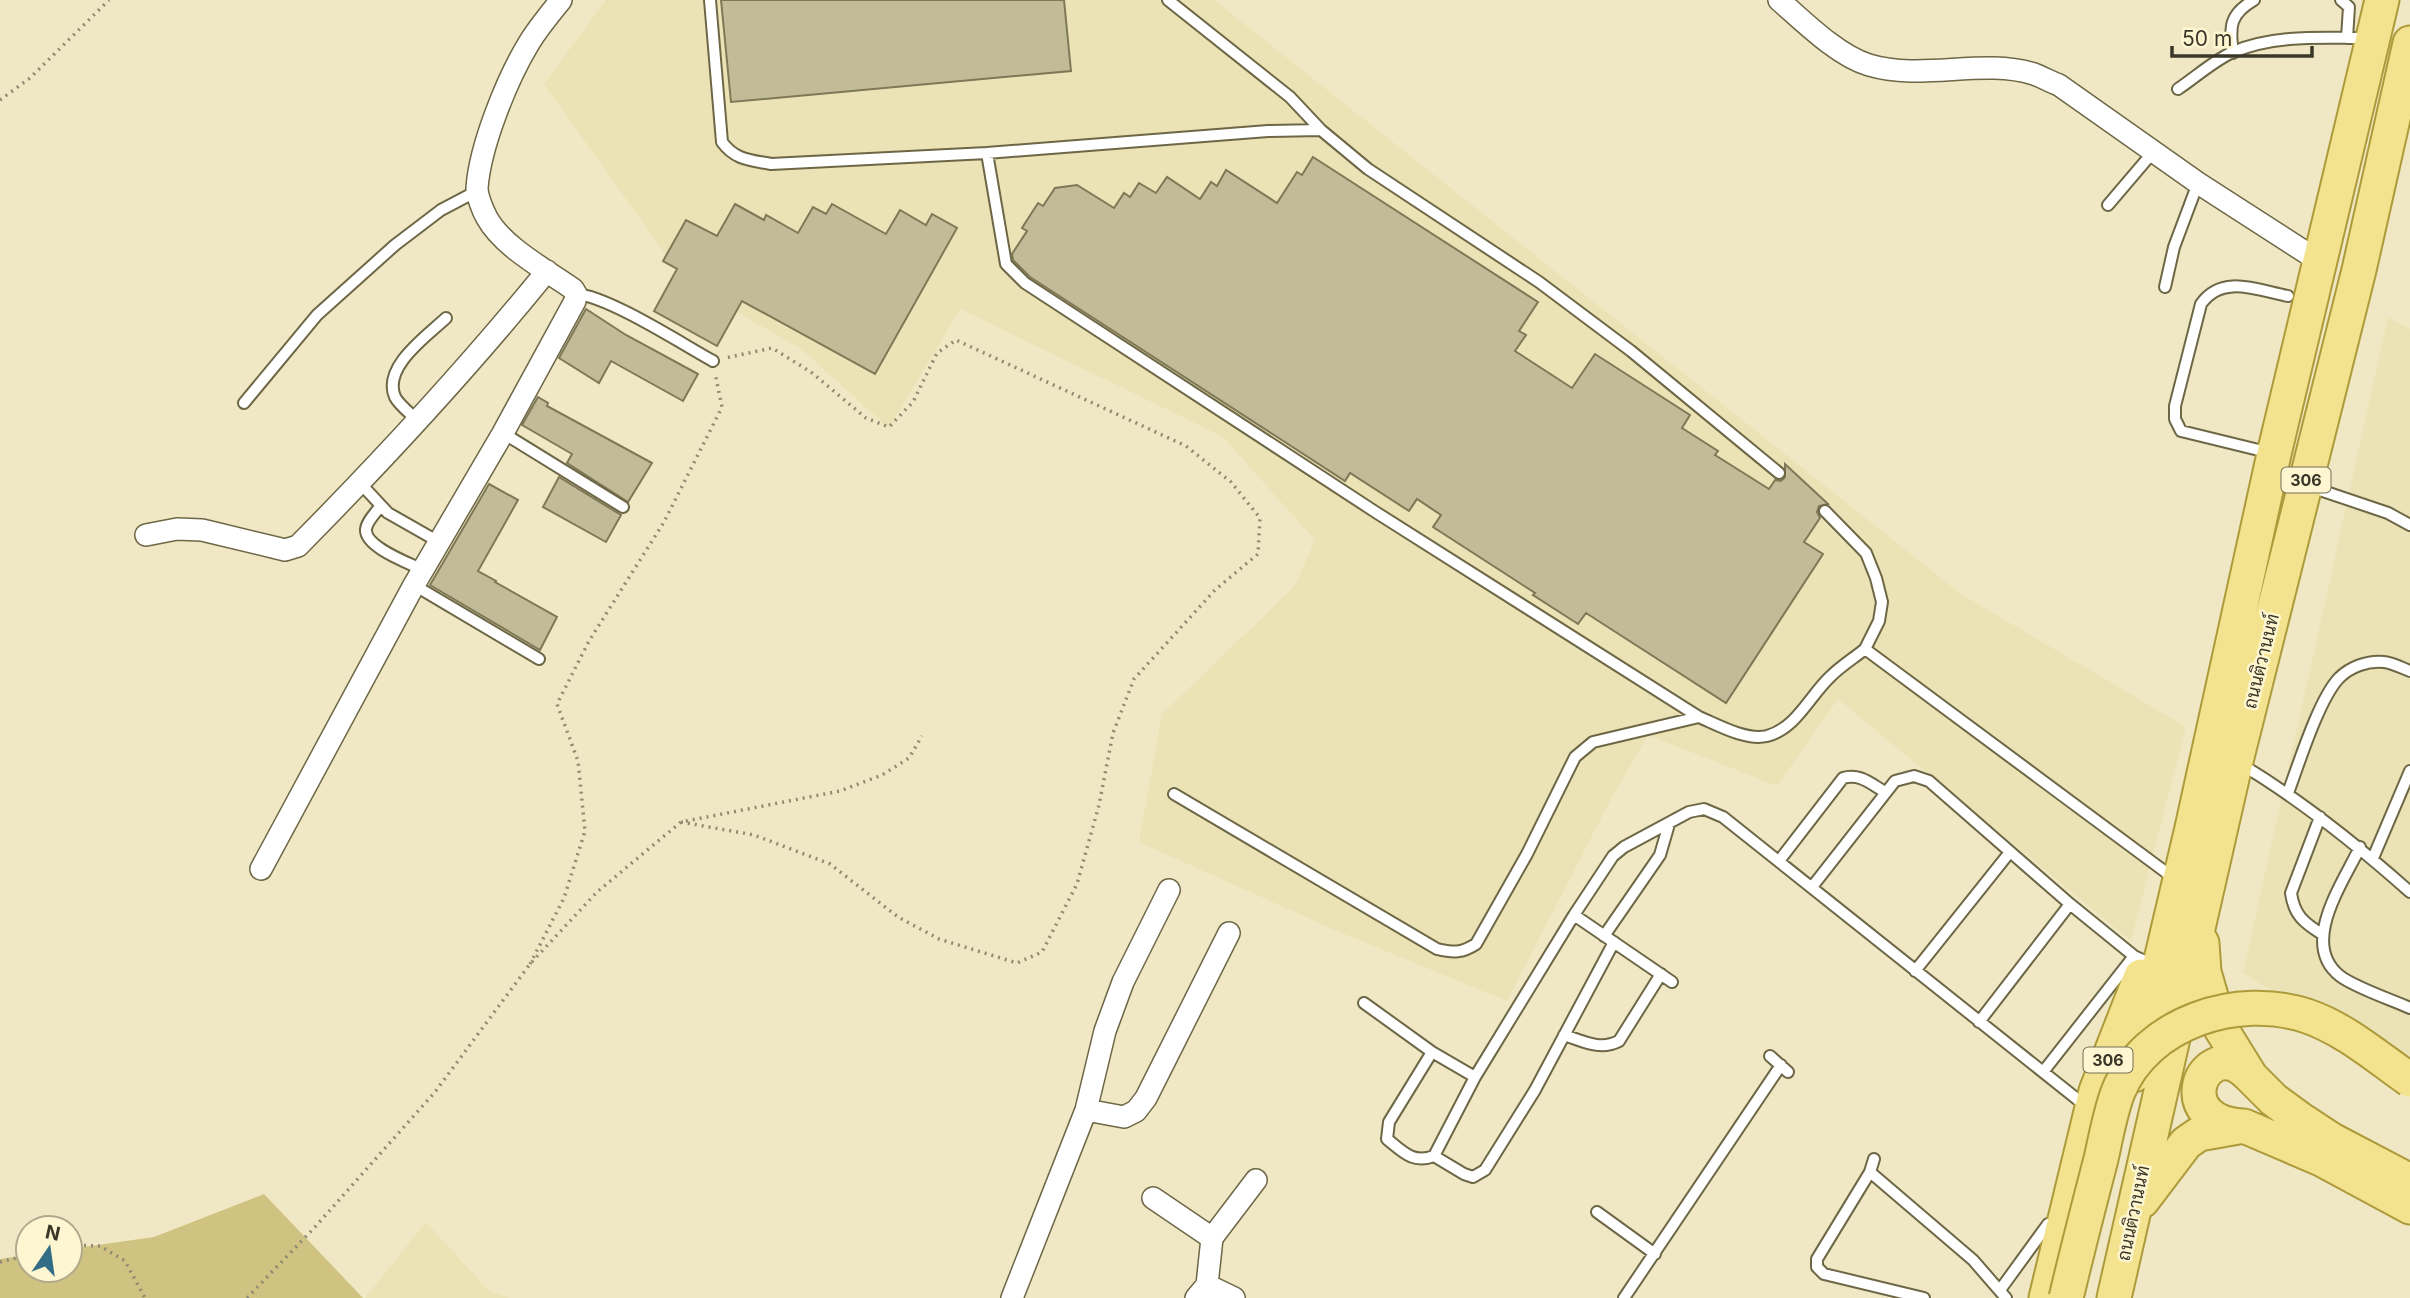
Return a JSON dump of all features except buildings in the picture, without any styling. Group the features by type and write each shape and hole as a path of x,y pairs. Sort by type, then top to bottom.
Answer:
{"main road":[{"name":"ถนนติวานนท์","path":"2083,1298 2319,261 2360,38 2382,0"},
{"name":"ถนนติวานนท์","path":"2116,1292 2236,761 2359,270 2410,43"},
{"path":"2319,261 2359,270"},
{"name":"ถนนติวานนท์","path":"2046,1298 2096,1091 2141,959 2175,878 2192,828"},
{"path":"2200,916 2204,972 2210,997 2220,1027 2251,1077"},
{"path":"2066,1298 2118,1092 2138,1058 2157,1041 2205,1016 2234,1009 2271,1008 2307,1016 2346,1035 2410,1080"},
{"path":"2410,1181 2332,1140 2300,1119 2234,1064 2213,1065 2200,1083 2202,1107 2211,1118 2222,1123 2244,1126 2321,1159 2410,1207"},
{"path":"2132,1215 2166,1166 2186,1143 2199,1134 2244,1126"}],"street":[{"path":"261,869 419,578 575,301 576,294 573,289 502,237 487,218 477,191 484,153 517,63 561,0"},
{"path":"1779,0 1797,7 1844,54 1867,65 1895,71 2006,70 2033,74 2059,85 2198,183 2319,261"},
{"path":"146,535 177,529 202,530 285,550 298,546 418,421 547,271"},
{"path":"1012,1298 1086,1110 1105,1031 1123,982 1169,890"},
{"path":"1086,1110 1124,1117 1136,1111 1146,1098 1229,933"},
{"path":"1234,1298 1202,1291 1212,1238 1255,1180"},
{"path":"1153,1198 1212,1238"}],"lane":[{"path":"710,0 722,142 729,152 744,159 771,164 987,153 1268,131 1321,130"},
{"path":"1168,0 1290,97 1321,130 1368,169 1549,289 1631,351 1779,473"},
{"path":"2232,52 2232,22 2240,8 2255,0"},
{"path":"2178,89 2232,52 2270,41 2312,37 2360,38 2348,7 2341,0"},
{"path":"2108,205 2154,151"},
{"path":"987,153 1006,264 1025,283 1354,498 1699,717 1743,734 1766,736 1782,729 1800,713 1830,677 1865,649 1879,621 1882,602 1876,578 1866,553 1825,511"},
{"path":"2165,287 2174,247 2198,183"},
{"path":"244,403 317,315 395,245 441,210 477,191"},
{"path":"2274,454 2181,431 2175,419 2175,406 2201,304 2208,293 2232,285 2288,296"},
{"path":"576,294 587,295 616,308 713,361"},
{"path":"418,421 395,398 392,382 398,364 446,318"},
{"path":"503,433 623,507"},
{"path":"360,483 388,513 439,542"},
{"path":"2305,485 2388,513 2410,524"},
{"path":"381,506 369,521 366,530 372,544 540,659"},
{"path":"1865,649 2175,878"},
{"path":"2288,793 2318,715 2338,679 2365,663 2385,662 2410,671"},
{"path":"1174,794 1437,950 1453,953 1465,951 1476,944 1521,865 1575,757 1593,742 1699,717"},
{"path":"2236,761 2288,793 2360,847 2410,892"},
{"path":"2373,859 2410,771"},
{"path":"1779,861 1843,778 1852,775 1861,778 1885,792"},
{"path":"1812,887 1895,781 1914,776 1930,782 2070,904 2141,959 2043,1072"},
{"path":"1432,1052 1389,1122 1387,1139 1408,1157 1426,1159 1434,1156 1475,1077 1613,856 1624,847 1689,812 1704,809 1723,817 2092,1111"},
{"path":"2320,817 2291,893 2298,917 2322,934"},
{"path":"1434,1156 1473,1177 1485,1170 1535,1090 1609,939 1660,855 1669,824"},
{"path":"2360,847 2327,918 2322,934 2322,951 2327,963 2341,977 2410,1008"},
{"path":"1915,971 2010,852"},
{"path":"1979,1022 2070,904"},
{"path":"1574,915 1672,982"},
{"path":"1564,1035 1597,1046 1611,1046 1619,1041 1661,974"},
{"path":"1364,1003 1432,1052 1475,1077"},
{"path":"1624,1298 1784,1068 1770,1056"},
{"path":"1874,1159 1870,1172 1817,1258 1817,1267 1824,1274 1924,1298"},
{"path":"1870,1172 1973,1261 2003,1294 2048,1224"},
{"path":"1597,1212 1655,1254"}],"path":[{"path":"0,100 30,78 109,0"},
{"path":"530,964 564,898 585,831 578,761 557,704 589,641 664,522 722,407 713,361 772,348 811,372 866,418 889,427 913,402 937,353 956,341 1186,446 1231,482 1260,518 1258,554 1215,590 1134,679 1113,733 1099,805 1077,884 1042,952 1017,963 939,939 898,917 830,864 754,835 681,822"},
{"path":"247,1298 316,1227 435,1092 530,964 597,892 681,822 840,791 882,775 909,758 922,736"},
{"path":"84,1245 100,1246 125,1261 145,1298"}],"shaded area":[{"path":"606,0 1214,0 1961,594 2186,727 2131,941 1838,699 1777,786 1648,735 1611,799 1507,1001 1337,931 1139,842 1162,714 1295,586 1315,540 1222,436 960,309 889,428 800,348 686,283 544,84"},
{"path":"2388,317 2410,329 2410,1079 2243,973"},
{"path":"264,1194 363,1298 0,1298 0,1259 14,1257 14,1284 84,1284 84,1247 154,1237"},
{"path":"426,1222 488,1290 509,1298 365,1298"}]}
